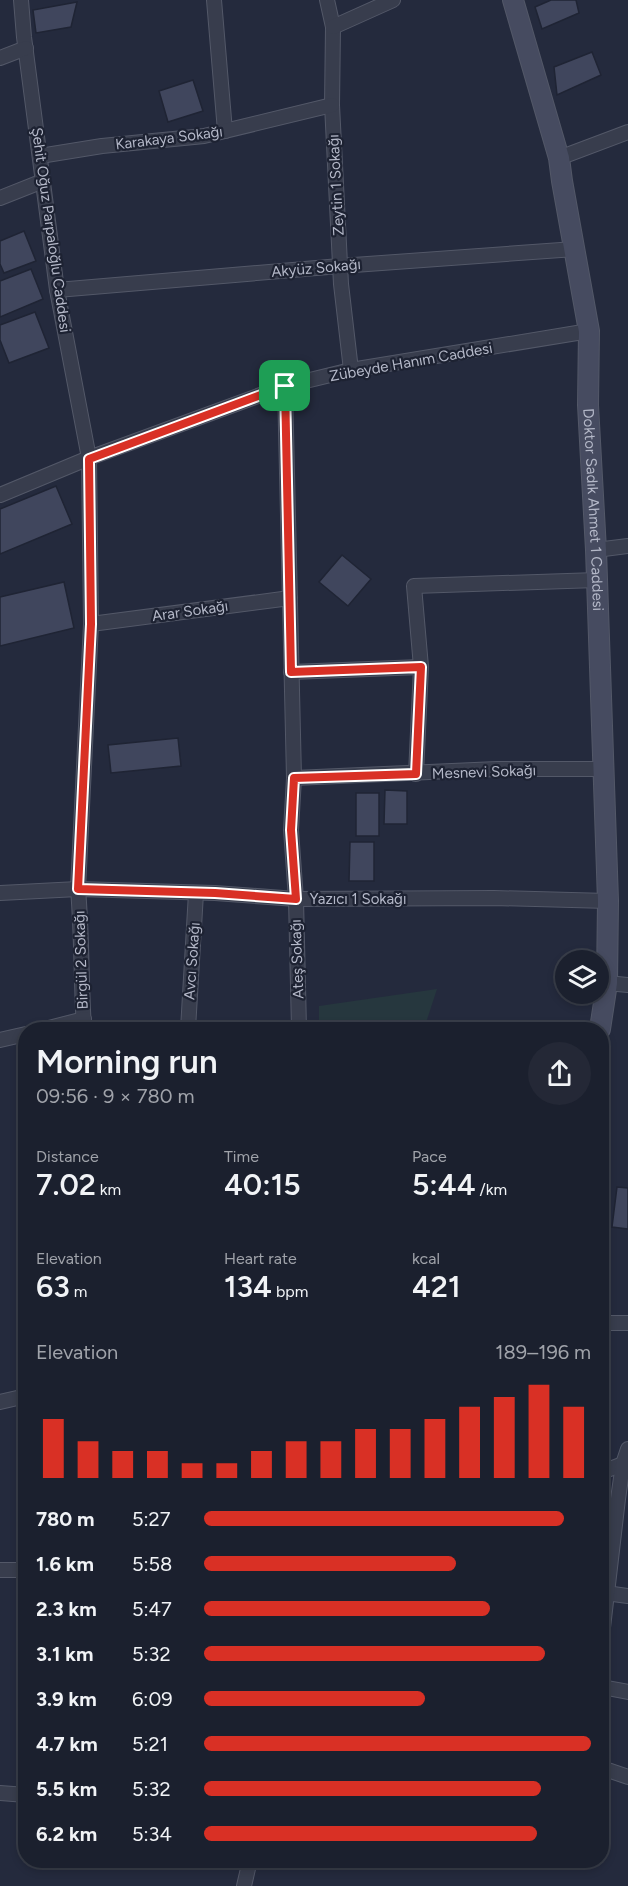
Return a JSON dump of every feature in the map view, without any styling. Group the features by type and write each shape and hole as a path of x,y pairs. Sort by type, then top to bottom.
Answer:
{"street":[{"name":"Şehit Oğuz Parpaloğlu Caddesi","path":"21,0 57,290 89,459"},
{"path":"214,0 225,131"},
{"name":"Zeytin 1 Sokağı","path":"327,0 333,27 332,105 340,266 351,370"},
{"path":"333,27 393,0"},
{"name":"Doktor Sadık Ahmet 1 Caddesi","path":"513,0 560,158 562,181 589,332 588,405 596,550 608,901 607,950"},
{"path":"0,58 26,48"},
{"name":"Karakaya Sokağı","path":"40,156 102,146 204,136 332,105"},
{"path":"560,158 628,132"},
{"path":"0,198 43,181"},
{"name":"Akyüz Sokağı","path":"57,290 575,249"},
{"name":"Zübeyde Hanım Caddesi","path":"0,495 89,459 285,386 351,370 589,332"},
{"name":"Ateş Sokağı","path":"285,386 294,778 291,830 296,899 299,1022"},
{"name":"Birgül 2 Sokağı","path":"84,1022 81,974 82,930 78,889 91,624 89,459"},
{"path":"596,550 628,546"},
{"path":"416,774 421,667 414,586 597,580"},
{"name":"Arar Sokağı","path":"91,624 290,598"},
{"path":"291,672 421,667"},
{"name":"Mesnevi Sokağı","path":"294,778 497,769 602,769"},
{"name":"Yazıcı 1 Sokağı","path":"0,893 78,889 296,899 494,898 608,901"},
{"name":"Avcı Sokağı","path":"188,1022 196,893"},
{"path":"609,983 628,985"},
{"name":"Doktor Sadık Ahmet 1 Caddesi","path":"601,1022 604,1004"},
{"path":"0,1040 18,1036"},
{"path":"609,1323 628,1323"},
{"path":"0,1402 18,1398"},
{"path":"609,1577 623,1500 623,1464 628,1449"},
{"path":"609,1470 623,1464"},
{"path":"0,1570 18,1570"},
{"path":"609,1593 628,1596"},
{"path":"609,1688 628,1692"},
{"path":"609,1770 628,1777"},
{"path":"0,1793 18,1794"},
{"path":"244,1886 248,1868"}],"shaded area":[{"path":"437,989 426,1022 319,1022 319,1006"}],"building":[{"path":"551,0 576,0 579,13 542,29 535,7"},
{"path":"77,2 71,27 36,33 33,10"},
{"path":"592,52 601,75 557,95 554,67"},
{"path":"193,80 203,111 168,122 159,91"},
{"path":"24,231 36,261 4,273 0,264 0,241"},
{"path":"31,269 43,299 0,317 0,281"},
{"path":"35,312 49,348 9,363 0,340 0,325"},
{"path":"56,486 72,524 0,554 0,509"},
{"path":"342,555 371,579 348,606 319,582"},
{"path":"64,582 74,628 0,646 0,597"},
{"path":"178,738 181,766 111,773 108,745"},
{"path":"385,790 407,791 407,824 384,824"},
{"path":"356,793 379,793 379,836 356,836"},
{"path":"350,842 374,842 374,881 349,881"},
{"path":"617,1187 628,1188 628,1229 612,1227"}],"route":[{"path":"285,386 291,672 421,667 416,774 294,778 291,830 296,899 215,893 78,889 91,624 89,459 285,386"}]}
